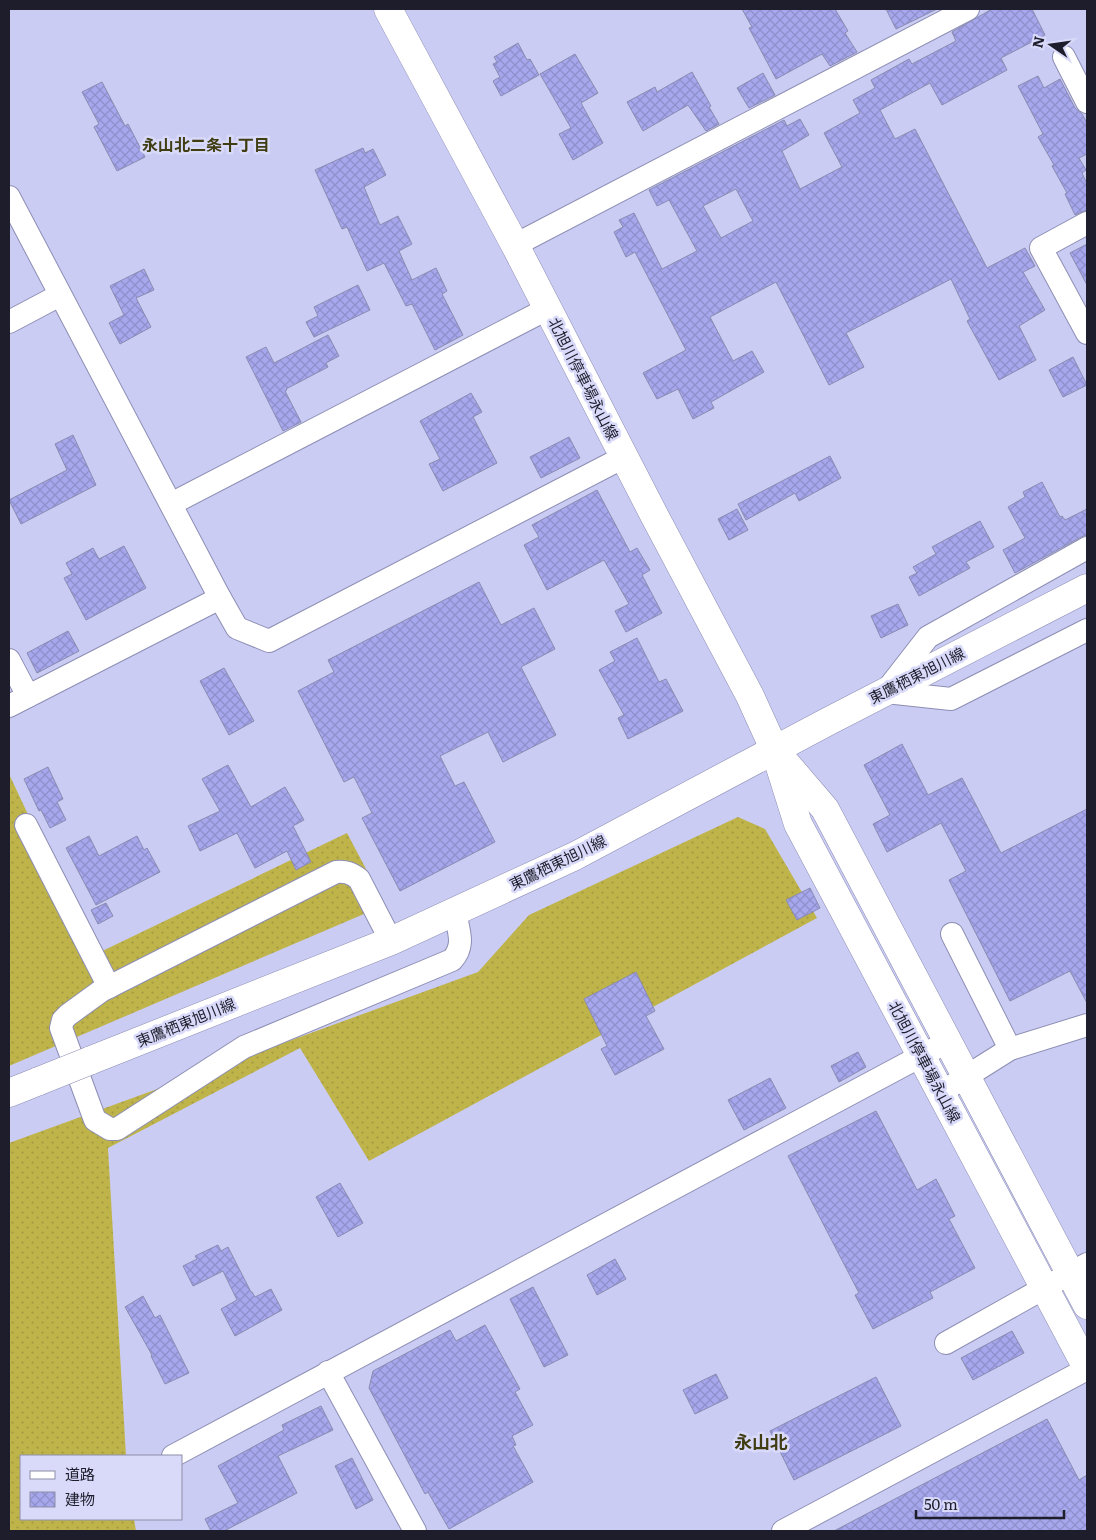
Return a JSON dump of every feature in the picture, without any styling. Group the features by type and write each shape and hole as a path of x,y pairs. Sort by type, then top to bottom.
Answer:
{"main road":[{"name":"北旭川停車場永山線","path":"388,9 515,245 750,696 775,751 798,824 1087,1368"},
{"name":"東鷹栖東旭川線","path":"9,1093 391,941 575,856 1087,588"},
{"name":"北旭川停車場永山線","path":"775,751 825,809 967,1076 1079,1268 1087,1305"}],"street":[{"path":"515,245 968,9"},
{"path":"1064,57 1087,102"},
{"path":"9,197 237,628 270,640 624,457"},
{"path":"1087,224 1041,248 1087,333"},
{"path":"9,322 60,295"},
{"path":"171,504 547,309"},
{"path":"886,692 928,638 1087,548"},
{"path":"9,660 18,701 220,598"},
{"path":"886,692 951,699 1087,630"},
{"path":"26,825 109,987"},
{"path":"391,941 359,879 351,873 344,871 336,872 101,991 68,1015 63,1020 61,1028 95,1120 110,1129 117,1129 244,1047 452,960 458,953 461,943 455,912"},
{"path":"952,934 1010,1049"},
{"path":"940,1093 1010,1049 1087,1025"},
{"path":"175,1455 949,1041"},
{"path":"946,1343 1079,1268"},
{"path":"783,1531 1087,1368"},
{"path":"328,1372 415,1531"}],"shaded area":[{"path":"9,774 94,955 347,833 385,905 9,1066"},
{"path":"738,817 765,829 817,918 369,1161 300,1048 108,1148 126,1455 20,1455 20,1520 134,1520 136,1531 9,1531 9,1143 478,972 529,915"}],"building":[{"path":"742,9 835,9 848,31 845,33 857,52 830,66 822,54 776,79 749,28 752,27"},
{"path":"886,9 937,9 896,29"},
{"path":"992,9 1032,9 1045,35 1001,58 1007,70 942,105 930,83 880,110 895,139 915,129 987,268 1025,248 1035,266 1023,272 1045,310 1019,326 1036,360 999,380 967,321 970,319 951,279 846,333 864,367 829,385 776,282 710,317 733,361 752,351 764,372 711,402 714,408 693,419 678,389 657,399 643,373 686,350 635,252 626,257 614,232 623,227 619,220 634,213 662,269 697,251 669,200 657,206 649,190 784,120 787,126 800,119 809,135 782,151 800,189 842,167 824,133 860,113 853,100 875,88 871,80 909,59 912,64 956,41 952,32","holes":["736,189 753,221 721,238 703,206"]},
{"path":"518,43 527,60 530,59 539,75 501,96 493,81 500,77 493,64 497,62 494,57"},
{"path":"575,54 598,93 581,103 603,143 573,160 559,134 571,128 540,74"},
{"path":"692,72 719,124 706,131 688,105 643,131 627,102 655,87 657,92"},
{"path":"763,73 775,95 749,108 737,88"},
{"path":"1038,76 1044,88 1060,79 1075,108 1082,114 1087,123 1087,154 1079,158 1086,170 1082,173 1087,184 1087,210 1075,215 1065,194 1067,193 1052,166 1054,165 1038,137 1043,134 1018,86"},
{"path":"102,82 125,126 128,124 145,157 117,171 94,127 99,124 82,92"},
{"path":"363,148 365,153 373,149 386,175 364,187 380,225 398,216 412,244 399,251 412,280 436,268 447,291 442,294 463,335 435,350 412,304 406,306 384,263 367,271 347,227 342,229 315,170"},
{"path":"1087,244 1087,285 1070,253"},
{"path":"144,269 154,290 136,298 151,327 120,344 109,323 124,315 110,286"},
{"path":"358,285 370,310 314,337 306,322 318,316 314,307"},
{"path":"328,335 339,356 326,363 328,367 286,389 285,391 301,422 283,431 246,357 266,347 274,363"},
{"path":"1073,357 1087,385 1063,397 1049,370"},
{"path":"471,393 482,412 473,417 497,463 443,491 429,464 440,459 420,421"},
{"path":"73,435 96,485 21,524 9,500 67,470 55,444"},
{"path":"569,437 580,458 541,478 530,457"},
{"path":"830,456 841,478 799,501 795,493 746,520 738,504"},
{"path":"1042,482 1060,517 1062,516 1065,520 1087,509 1087,535 1015,573 1003,550 1025,538 1008,507 1025,497 1023,492"},
{"path":"597,490 630,552 637,548 650,570 642,575 662,613 626,632 615,611 629,604 604,560 547,590 524,545 539,537 532,525"},
{"path":"737,509 748,530 729,540 718,519"},
{"path":"980,521 994,547 966,562 970,568 919,596 909,577 917,573 913,567 936,554 932,547"},
{"path":"124,546 146,588 86,620 64,578 72,574 66,563 93,548 99,559"},
{"path":"479,582 501,625 534,608 555,649 521,667 556,735 503,762 488,732 440,756 455,786 464,782 495,842 400,891 362,818 372,813 354,777 344,782 298,691 334,672 328,660"},
{"path":"898,604 908,625 881,638 871,616"},
{"path":"68,631 79,651 37,673 27,653"},
{"path":"637,638 659,682 666,679 683,711 628,739 618,718 624,715 599,670 615,661 610,652"},
{"path":"224,668 254,721 229,735 200,681"},
{"path":"902,744 928,795 962,778 1001,853 1087,809 1087,1003 1070,971 1010,1001 949,880 966,871 941,823 887,852 873,824 890,815 864,765"},
{"path":"228,765 251,807 285,787 304,820 293,826 311,862 296,870 287,851 255,868 237,833 200,851 188,826 220,811 202,779"},
{"path":"48,767 63,799 57,802 66,820 50,828 41,810 39,811 24,779"},
{"path":"89,836 99,856 137,836 144,850 147,848 160,872 96,905 66,848"},
{"path":"810,888 820,908 797,920 786,900"},
{"path":"106,903 113,916 98,924 91,910"},
{"path":"636,972 655,1011 646,1016 664,1049 615,1075 601,1049 607,1046 584,999"},
{"path":"858,1052 866,1067 839,1082 831,1066"},
{"path":"770,1078 786,1108 744,1130 728,1100"},
{"path":"876,1111 917,1190 936,1179 955,1216 949,1219 975,1268 930,1292 933,1298 873,1329 855,1295 859,1293 788,1156"},
{"path":"340,1183 363,1223 338,1237 316,1197"},
{"path":"218,1245 221,1251 228,1247 255,1297 271,1289 282,1310 235,1336 221,1309 237,1300 223,1271 193,1286 183,1266 197,1259 195,1256"},
{"path":"615,1259 626,1279 597,1295 587,1275"},
{"path":"533,1287 568,1355 544,1367 510,1299"},
{"path":"143,1296 155,1318 160,1315 189,1373 165,1384 152,1355 125,1307"},
{"path":"485,1325 520,1389 515,1392 533,1425 512,1436 516,1445 513,1446 533,1482 449,1529 428,1492 425,1494 369,1388 373,1371 450,1330 456,1341"},
{"path":"1012,1331 1024,1353 973,1380 961,1358"},
{"path":"716,1374 728,1398 695,1414 683,1390"},
{"path":"876,1377 901,1426 794,1480 770,1431"},
{"path":"321,1406 333,1430 278,1456 297,1493 224,1531 211,1531 205,1519 238,1503 218,1466 284,1430 282,1425"},
{"path":"1047,1419 1079,1480 1087,1475 1087,1531 834,1531"},
{"path":"352,1458 373,1500 356,1509 335,1466"}],"district":[{"name":"永山北二条十丁目","path":"206,145"},
{"name":"永山北","path":"761,1443"}]}
